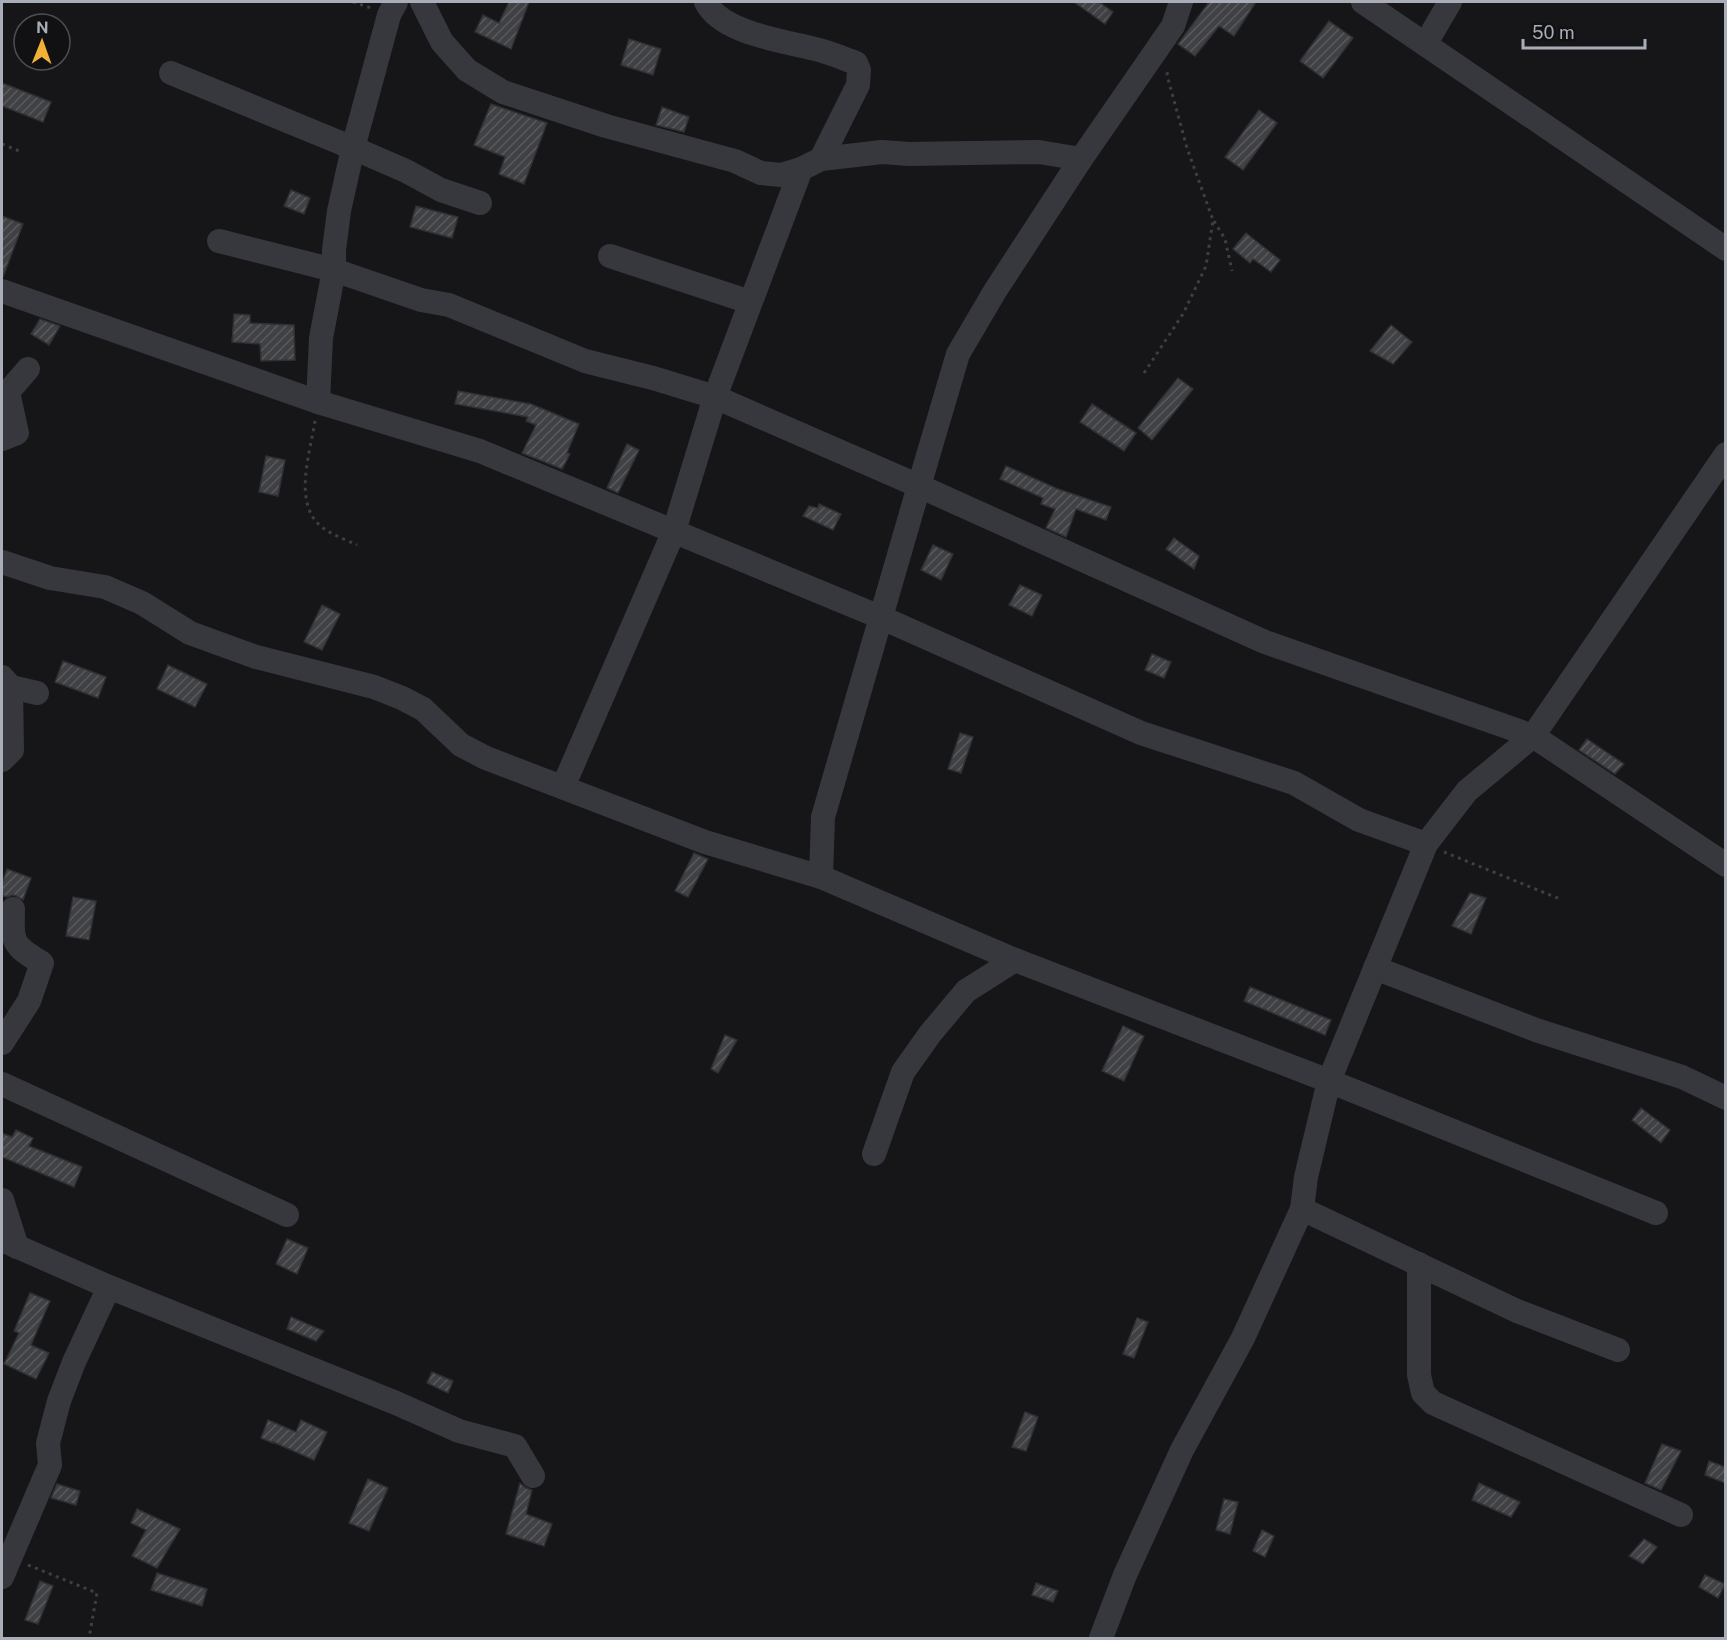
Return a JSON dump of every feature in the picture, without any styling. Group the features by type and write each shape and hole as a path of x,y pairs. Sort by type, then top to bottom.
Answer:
{"street":[{"path":"318,402 321,338 334,270 339,211 353,148 389,15 396,2"},
{"path":"422,2 441,42 468,70 503,92 606,126 735,161 761,173 781,175 811,164 882,152 909,154 1039,152 1082,159"},
{"path":"564,787 674,531 715,397 750,302 811,164 858,85 859,70 856,63 818,49 768,39 724,21 706,2"},
{"path":"821,877 823,818 958,354 995,291 1173,26 1181,2"},
{"path":"1363,2 1725,249"},
{"path":"1426,43 1450,2"},
{"path":"171,73 353,148 406,171 441,190 480,202"},
{"path":"219,241 334,270 421,300 449,305 585,361 715,397 1265,642 1533,736 1725,865"},
{"path":"610,256 750,302"},
{"path":"2,291 318,402 480,452 880,616 1141,734 1294,783 1359,820 1426,844"},
{"path":"2,439 17,433 8,392 28,369"},
{"path":"1101,1638 1125,1575 1182,1450 1243,1338 1302,1209 1306,1178 1329,1081 1426,844 1467,791 1533,736 1725,454"},
{"path":"2,562 50,578 105,587 142,603 190,633 256,657 374,687 402,698 423,709 461,745 486,758 705,842 821,877 1015,960 1329,1081 1656,1213"},
{"path":"2,760 12,750 6,682 37,693"},
{"path":"2,1043 29,1001 42,963 11,949 13,909"},
{"path":"874,1154 903,1072 930,1034 966,991 1015,960"},
{"path":"1375,968 1536,1030 1682,1077 1725,1098"},
{"path":"2,1084 287,1215"},
{"path":"2,1200 9,1244 459,1431 515,1446 533,1476"},
{"path":"1302,1209 1516,1311 1618,1350"},
{"path":"1419,1264 1419,1375 1423,1393 1433,1403 1681,1515"},
{"path":"2,1577 50,1465 48,1443 58,1401 109,1287"}],"path":[{"path":"1168,65 1167,75 1187,148 1213,220 1225,239 1232,271"},
{"path":"2,144 19,151"},
{"path":"1144,373 1183,314 1206,266 1213,220"},
{"path":"318,402 304,491 309,511 322,527 357,545"},
{"path":"1426,844 1560,899"},
{"path":"13,1551 28,1565 97,1593 89,1638"}],"building":[{"path":"509,2 529,2 511,49 475,32 483,15 499,23"},
{"path":"1074,2 1099,2 1113,12 1105,24"},
{"path":"1209,2 1256,2 1234,36 1219,26 1195,56 1178,44"},
{"path":"1329,21 1353,38 1323,78 1300,61"},
{"path":"629,39 661,49 653,75 621,65"},
{"path":"2,83 51,102 43,122 2,106"},
{"path":"491,104 547,123 524,184 499,174 505,157 474,145"},
{"path":"662,107 689,117 684,132 656,125"},
{"path":"1259,110 1277,123 1243,170 1225,157"},
{"path":"291,190 310,198 304,214 284,206"},
{"path":"416,206 458,217 452,238 410,227"},
{"path":"2,216 23,224 3,277 2,277"},
{"path":"1246,233 1280,260 1271,272 1253,259 1250,263 1233,249"},
{"path":"234,314 250,315 250,323 294,325 295,360 261,361 260,344 232,342"},
{"path":"40,319 60,326 49,345 31,334"},
{"path":"1391,325 1412,342 1393,364 1370,351"},
{"path":"1178,378 1193,389 1152,440 1138,428"},
{"path":"458,391 531,404 579,424 567,453 570,454 562,469 522,453 536,425 526,421 528,417 455,404"},
{"path":"1092,404 1136,433 1124,451 1080,422"},
{"path":"627,444 639,450 618,493 607,488"},
{"path":"266,456 285,460 278,496 259,492"},
{"path":"1006,466 1058,489 1111,507 1106,520 1076,509 1066,537 1046,528 1055,509 1041,504 1043,498 1000,479"},
{"path":"819,504 841,514 833,530 803,516 809,506 818,508"},
{"path":"1174,538 1199,556 1194,569 1166,549"},
{"path":"933,545 953,554 941,580 921,570"},
{"path":"1020,585 1042,595 1032,616 1009,605"},
{"path":"322,605 340,614 322,650 304,642"},
{"path":"1152,654 1171,662 1164,678 1145,670"},
{"path":"63,661 106,677 98,698 55,682"},
{"path":"168,665 207,684 195,707 157,689"},
{"path":"960,733 973,737 961,773 948,769"},
{"path":"1587,739 1624,764 1615,774 1579,750"},
{"path":"694,853 708,859 688,897 675,891"},
{"path":"7,869 31,878 23,900 14,895 6,897 2,895 2,883"},
{"path":"1470,893 1486,898 1471,934 1452,926"},
{"path":"73,897 96,901 89,940 66,936"},
{"path":"1250,987 1331,1020 1325,1035 1244,1001"},
{"path":"1123,1026 1144,1036 1124,1081 1102,1071"},
{"path":"725,1035 737,1040 718,1073 711,1069"},
{"path":"1641,1108 1670,1130 1661,1143 1632,1120"},
{"path":"16,1130 33,1138 29,1146 82,1167 74,1187 2,1157 2,1133 12,1137"},
{"path":"287,1239 308,1248 297,1274 276,1264"},
{"path":"30,1293 50,1301 31,1345 49,1353 36,1379 4,1364 19,1333 14,1331"},
{"path":"291,1317 324,1331 316,1341 287,1329"},
{"path":"1137,1318 1148,1322 1134,1358 1123,1354"},
{"path":"432,1372 453,1381 448,1393 427,1383"},
{"path":"1025,1412 1038,1417 1026,1451 1012,1447"},
{"path":"268,1420 296,1432 301,1420 327,1432 314,1460 261,1438"},
{"path":"1662,1444 1681,1451 1661,1490 1645,1483"},
{"path":"1709,1461 1725,1467 1725,1483 1705,1475"},
{"path":"368,1479 388,1488 369,1531 349,1523"},
{"path":"520,1483 532,1490 526,1514 552,1524 544,1546 506,1534"},
{"path":"1479,1483 1520,1502 1511,1517 1472,1500"},
{"path":"57,1484 80,1491 76,1505 51,1498"},
{"path":"1224,1499 1238,1502 1230,1534 1216,1530"},
{"path":"137,1509 180,1529 157,1568 132,1556 146,1530 131,1523"},
{"path":"1262,1530 1274,1536 1265,1557 1253,1551"},
{"path":"1644,1539 1657,1547 1643,1564 1629,1556"},
{"path":"157,1573 207,1589 202,1606 151,1590"},
{"path":"1705,1575 1725,1584 1718,1598 1699,1587"},
{"path":"40,1581 53,1586 38,1624 25,1620"},
{"path":"1036,1583 1058,1591 1053,1602 1032,1595"}]}
